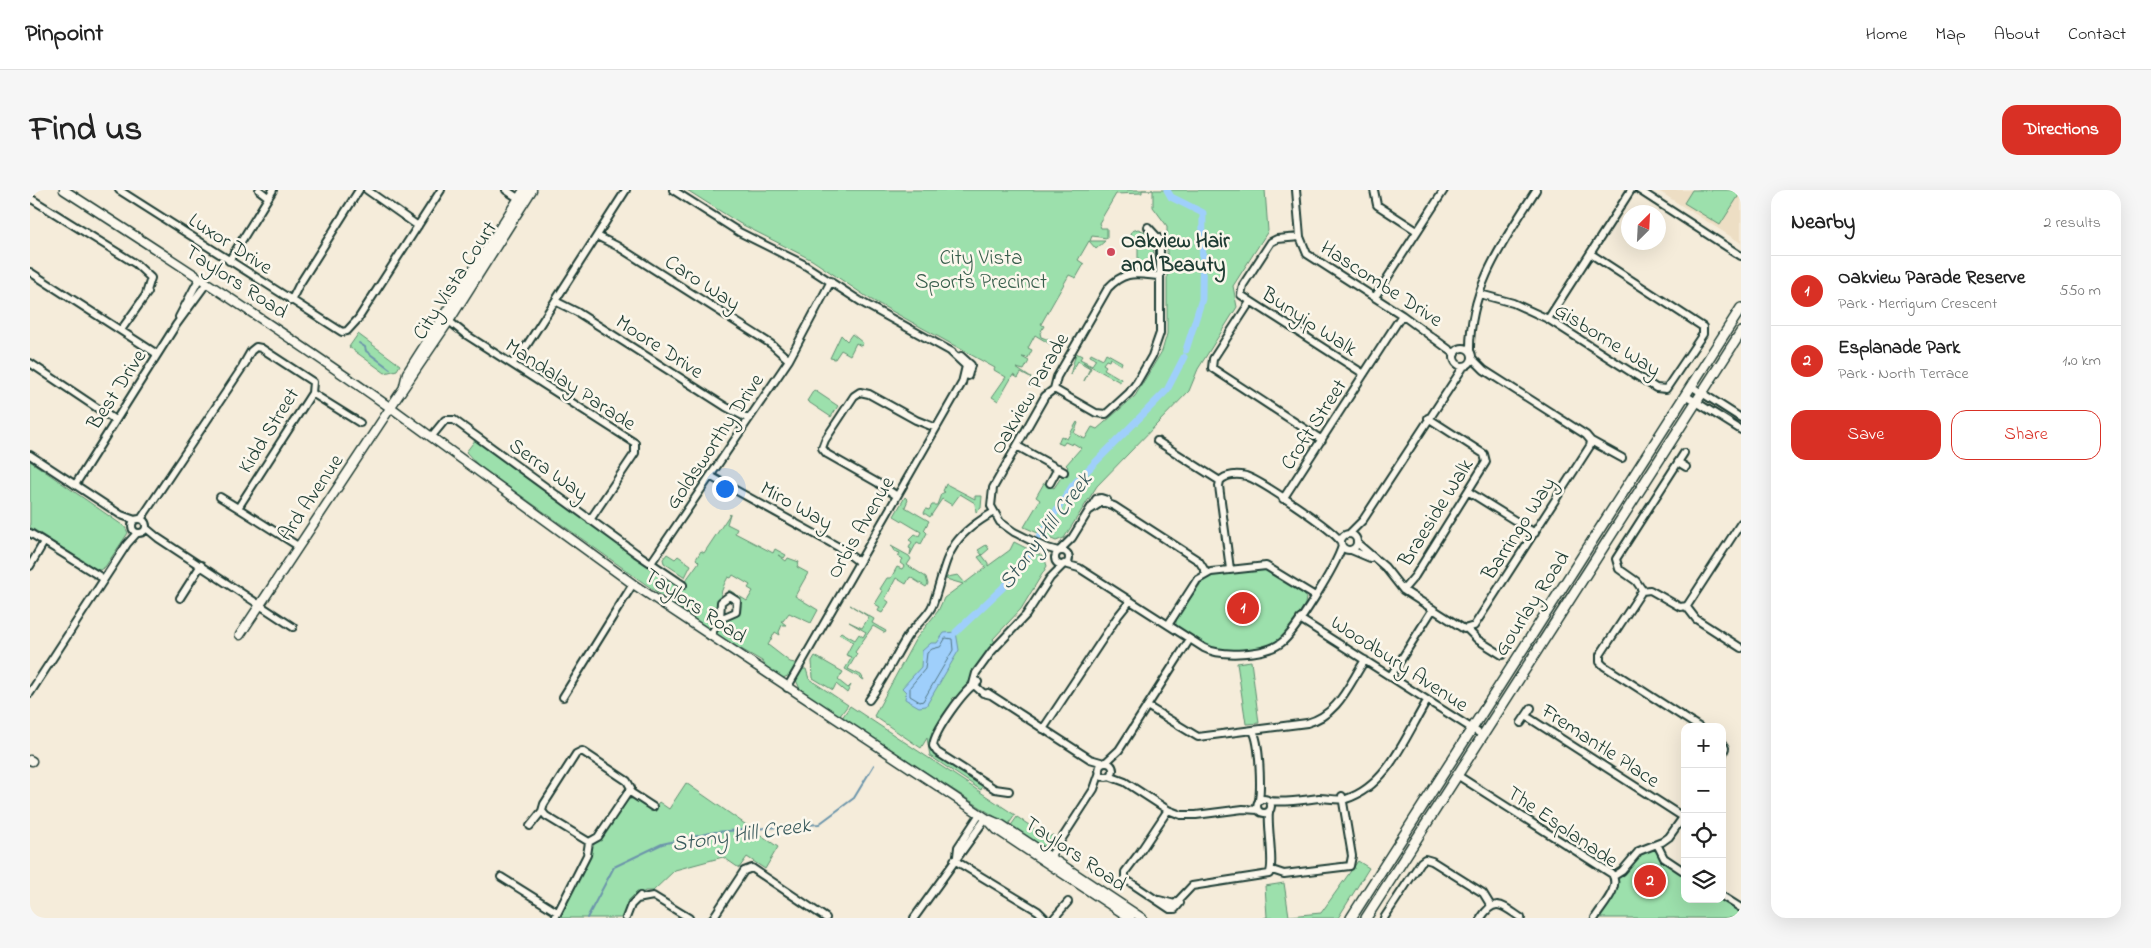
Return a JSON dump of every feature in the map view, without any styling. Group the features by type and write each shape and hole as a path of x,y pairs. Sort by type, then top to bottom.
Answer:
{"main road":[{"name":"Gourlay Road","path":"1351,918 1741,308"},
{"name":"Gourlay Road","path":"1366,918 1741,332"}],"street":[{"name":"Taylors Road","path":"64,190 263,318 390,407 633,584 787,688 985,817 1002,825 1130,918"},
{"name":"Luxor Drive","path":"119,190 339,331 345,332 358,319 441,190"},
{"path":"228,260 269,193 259,190"},
{"path":"290,300 359,190"},
{"path":"366,190 418,224"},
{"path":"508,190 522,196"},
{"name":"City Vista Court","path":"404,386 407,373 522,196 532,190"},
{"path":"514,366 626,190"},
{"name":"Orbis Avenue","path":"673,190 739,232 798,260 863,303 960,355 970,363 970,371 787,688"},
{"name":"Hascombe Drive","path":"1296,190 1300,237 1307,254 1444,344 1459,350"},
{"path":"1374,190 1377,205 1417,232"},
{"path":"1375,297 1444,190"},
{"path":"1536,190 1489,265 1469,336 1472,358 1484,370 1586,435 1591,441 1622,458"},
{"path":"1548,319 1631,190"},
{"path":"1638,190 1741,256"},
{"path":"353,200 361,194 374,196"},
{"name":"City Vista Court","path":"390,407 448,323 522,196"},
{"path":"30,198 136,264 151,278 146,294 122,331"},
{"path":"1054,389 1100,415 1106,414 1129,393 1152,356 1160,333 1160,240 1148,227"},
{"name":"Caro Way","path":"598,234 790,357"},
{"name":"Bunyip Walk","path":"1300,237 1277,239 1271,242 1241,288 1241,295 1364,374"},
{"name":"Gisborne Way","path":"1480,294 1513,303 1548,319 1656,388 1662,390 1670,386 1703,334 1703,327 1591,254"},
{"path":"30,272 157,354"},
{"name":"Oakview Parade","path":"994,512 991,500 993,488 1045,396 1054,389 1057,377 1113,283 1118,277 1130,274 1159,276"},
{"name":"Best Drive","path":"74,483 176,325 188,297 203,281"},
{"name":"Goldsworthy Drive","path":"651,563 790,357 833,283"},
{"name":"Moore Drive","path":"557,299 747,421"},
{"path":"1250,302 1213,358 1212,368 1322,440"},
{"name":"Croft Street","path":"1283,499 1402,315"},
{"name":"Mandalay Parade","path":"448,323 635,443 635,453 590,520"},
{"path":"1452,382 1459,350 1469,336"},
{"path":"1459,350 1470,351"},
{"name":"Kidd Street","path":"30,693 243,365 257,351 274,356 313,382 312,393 238,508"},
{"path":"1044,547 1055,560 1066,560 1204,648 1221,654 1267,649 1282,642 1300,619 1333,567 1342,537 1363,520 1452,382 1472,358"},
{"path":"1457,362 1484,370"},
{"path":"30,363 116,418"},
{"path":"1691,386 1741,418"},
{"path":"898,494 825,453 822,448 825,440 854,396 860,392 869,394 935,430"},
{"path":"312,393 360,423"},
{"path":"1685,395 1741,430"},
{"name":"Ard Avenue","path":"240,635 390,407"},
{"name":"Braeside Walk","path":"1403,590 1415,576 1469,492 1484,467 1486,458 1481,452 1428,418"},
{"name":"Serra Way","path":"431,437 445,420 454,420 651,563"},
{"path":"1158,441 1220,481"},
{"name":"Barringo Way","path":"1468,630 1474,626 1590,446 1591,441"},
{"path":"1017,446 1061,470 1050,483"},
{"path":"1643,590 1636,581 1619,569 1616,559 1684,452"},
{"path":"30,455 293,626"},
{"path":"1678,462 1686,467"},
{"name":"Miro Way","path":"712,474 736,490 861,559"},
{"path":"1230,569 1219,486 1220,481 1227,476 1244,476 1326,526 1348,534 1385,567 1403,590 1468,630 1478,640 1502,655"},
{"path":"1469,492 1534,533"},
{"path":"220,496 298,546"},
{"path":"1050,578 1059,551 1072,538 1090,510 1102,502 1114,506 1198,561 1207,574"},
{"path":"869,700 878,689 908,636 934,603 950,549 958,538 994,512 1000,522 1020,535 1044,547 1066,552 1066,560"},
{"path":"1333,567 1351,550 1357,541 1363,520"},
{"path":"1686,606 1741,523"},
{"path":"1326,526 1341,544 1378,562"},
{"path":"30,533 103,581"},
{"path":"1072,538 1066,560 1050,578 1026,615 996,647 974,676 975,683 983,693 991,695 1090,759 1109,763 1110,773"},
{"path":"30,566 45,543"},
{"path":"651,563 683,585"},
{"path":"180,598 200,565"},
{"path":"1168,626 1197,580 1207,574 1230,569 1266,566 1315,596"},
{"path":"563,697 633,584"},
{"path":"1686,606 1676,606 1650,590 1643,590 1637,596 1600,655 1600,662 1692,723"},
{"path":"1045,730 1128,600"},
{"path":"1686,606 1696,619 1741,648"},
{"path":"1390,677 1433,609"},
{"path":"710,636 720,619"},
{"name":"Woodbury Avenue","path":"1300,619 1482,736"},
{"path":"1094,788 1110,773 1119,750 1190,639"},
{"path":"1147,706 1198,738 1239,732 1254,734 1270,728 1307,723 1327,716 1364,660"},
{"path":"975,683 964,693 937,735 934,746 937,752 995,789 1009,792"},
{"path":"1090,759 1100,771 1110,773 1167,809 1190,816 1243,809 1269,810 1284,803 1320,798 1342,798 1358,792 1380,777 1429,702"},
{"name":"Fremantle Place","path":"1521,723 1531,708"},
{"name":"Fremantle Place","path":"1526,716 1681,814"},
{"path":"1254,734 1261,785 1268,800 1267,826 1272,870"},
{"path":"1048,860 1094,788 1104,763 1119,750"},
{"path":"530,826 542,811 544,804 573,757 582,752 627,781 631,788 596,840 590,842 546,816 542,811"},
{"name":"The Esplanade","path":"1457,775 1614,876 1615,886 1595,918"},
{"path":"1261,785 1258,801 1259,811 1267,826"},
{"path":"630,792 653,807"},
{"path":"1272,870 1284,874 1339,867 1347,863 1350,852 1342,798"},
{"path":"1243,809 1258,801 1268,800 1284,803"},
{"path":"1167,809 1137,856 1129,875 1140,888 1158,900 1175,904 1192,886 1264,876 1272,870"},
{"path":"917,916 956,858 958,846 985,817"},
{"path":"1614,876 1622,871 1639,851 1669,837 1681,820"},
{"path":"501,877 556,915 587,855 590,842"},
{"path":"1657,844 1664,858 1681,869"},
{"path":"956,858 1041,913 1045,918"},
{"path":"1384,918 1420,862 1425,859 1432,861 1483,893 1491,906"},
{"name":"Taylors Road","path":"1048,860 1142,918"},
{"path":"715,917 744,871 750,868 755,869 826,918"},
{"path":"626,918 631,905 637,899 650,895 689,918"},
{"path":"1726,899 1741,908"},
{"path":"1054,918 1068,902"},
{"path":"1481,918 1491,906 1502,905 1521,918"},
{"path":"1032,908 1040,918"}],"shaded area":[{"path":"1657,190 1741,190 1741,243"}],"green space":[{"name":"City Vista Sports Precinct","path":"687,190 1142,190 1142,193 1116,194 1099,223 1101,228 1107,228 1107,238 1092,236 1090,241 1105,241 1096,249 1089,241 1078,260 1084,264 1076,278 1069,275 1041,324 1044,326 1040,333 1041,337 1052,341 1050,344 1035,335 1028,348 1032,350 1028,358 1022,357 1029,361 1024,370 1016,368 1034,380 1021,373 1018,378 1013,375 998,401 992,397 1006,377 994,370 995,368 870,299 812,260 739,223"},
{"path":"1153,190 1265,190 1268,231 1233,286 1237,307 1198,369 1189,391 1097,486 1064,538 1056,541 1024,527 1040,500 1036,497 1044,483 1054,488 1068,467 1066,465 1081,448 1073,443 1072,445 1065,442 1063,445 1058,443 1061,436 1067,439 1077,422 1074,433 1085,439 1092,427 1097,429 1135,396 1162,351 1167,334 1167,226 1153,207"},
{"path":"1692,190 1741,190 1741,192 1720,225 1684,203"},
{"path":"1138,229 1153,235 1154,261 1150,264 1138,264 1138,241 1129,240 1132,231"},
{"path":"358,334 400,365 397,370 385,373 349,347"},
{"path":"852,334 863,343 861,346 856,343 850,355 841,350 835,359 830,358 841,335 847,341"},
{"path":"1076,353 1082,356 1080,359 1092,365 1096,359 1090,356 1091,353 1103,359 1106,353 1122,362 1121,365 1110,358 1109,361 1106,360 1103,364 1106,366 1104,369 1121,379 1120,382 1083,362 1091,368 1084,381 1090,368 1078,361 1070,375"},
{"path":"814,390 838,406 831,417 807,401"},
{"path":"476,439 681,587 699,562 696,559 701,551 704,553 730,514 727,524 737,529 735,533 773,553 775,549 786,555 784,558 778,555 786,561 788,558 799,562 797,567 808,573 795,596 818,610 811,623 789,613 781,621 786,625 782,625 779,632 780,635 775,632 768,645 790,662 795,663 795,668 790,675 783,678 768,669 762,661 715,634 723,620 740,612 739,604 727,594 729,590 747,601 753,591 748,588 750,585 733,575 731,578 728,577 724,584 710,630 478,465 466,452"},
{"path":"30,461 125,527 128,533 105,567 100,570 94,568 30,527"},
{"path":"946,484 975,499 975,496 982,496 981,508 976,512 975,503 960,494 952,505 942,499 930,517 924,513 932,505 937,505 941,494 945,492 943,491"},
{"path":"905,497 908,500 905,507 929,521 924,530 927,533 921,544 917,542 910,555 911,549 909,548 912,542 909,540 915,534 919,536 921,532 894,516"},
{"path":"1014,542 1044,557 1047,566 1021,609 993,639 995,642 958,698 954,697 952,699 955,702 935,733 931,732 934,735 930,742 931,749 983,785 981,790 930,756 927,738 921,748 874,716 915,640 938,611 944,598 963,584 946,579 947,577 958,575 965,583 986,567 978,557 982,555 988,566 1010,550"},
{"path":"986,545 989,549 982,555 978,550"},
{"path":"891,546 909,556 911,559 907,565 926,577 928,584 926,587 910,577 906,584 896,578 885,599 889,602 882,613 878,611 880,607 875,604 883,591 880,589 887,578 891,578 897,567 902,569 904,566 900,563 903,559 898,556 900,553 894,551"},
{"path":"667,554 675,559 678,556 691,565 685,577 664,563 663,559"},
{"path":"1264,569 1299,590 1306,597 1305,604 1286,635 1269,646 1222,652 1208,648 1176,628 1176,619 1204,579 1216,574"},
{"path":"850,605 874,619 872,623 886,631 885,633 873,626 855,652 857,654 848,669 861,675 864,680 845,669 852,657 846,655 853,642 839,634 841,632 855,640 859,634 863,637 866,632 849,622 862,628 869,617"},
{"path":"815,656 843,672 838,680 848,688 851,685 847,693 836,684 833,690 813,678 812,661"},
{"path":"1251,661 1259,723 1246,724 1237,663"},
{"path":"803,669 806,669 809,679 848,705 839,717 800,689 796,680"},
{"path":"850,706 1015,815 1008,825 842,718"},
{"path":"686,783 778,847 765,869 747,857 739,868 723,857 675,870 653,891 645,891 631,900 623,918 558,918 592,847 627,800 635,798 653,810 659,802 669,809"},
{"path":"1017,817 1047,837 1054,835 1058,839 1047,850 1010,827"},
{"path":"1657,844 1660,853 1681,869 1681,903 1726,903 1726,901 1741,908 1741,918 1596,918 1611,897 1615,879 1640,853"},
{"path":"1358,861 1369,868 1338,918 1264,918 1267,917 1265,886 1284,883 1289,916 1321,913"}],"water":[{"path":"956,632 959,650 926,706 919,707 905,699 906,692 902,688 921,667 922,651 931,643 937,643 944,633"}],"waterway":[{"name":"Stony Hill Creek","path":"1167,190 1171,197 1203,213 1202,299 1186,350"},
{"path":"359,343 365,347 366,351 390,369"},
{"name":"Stony Hill Creek","path":"956,632 1014,577 1073,485 1167,390 1184,357"},
{"name":"Stony Hill Creek","path":"587,918 614,867 662,844 715,832 819,824 854,798 874,765"}],"place":[{"name":"Oakview Hair and Beauty","path":"1111,252"},
{"name":"Oakview Parade Reserve","path":"1243,608"},
{"name":"Esplanade Park","path":"1650,881"}]}
